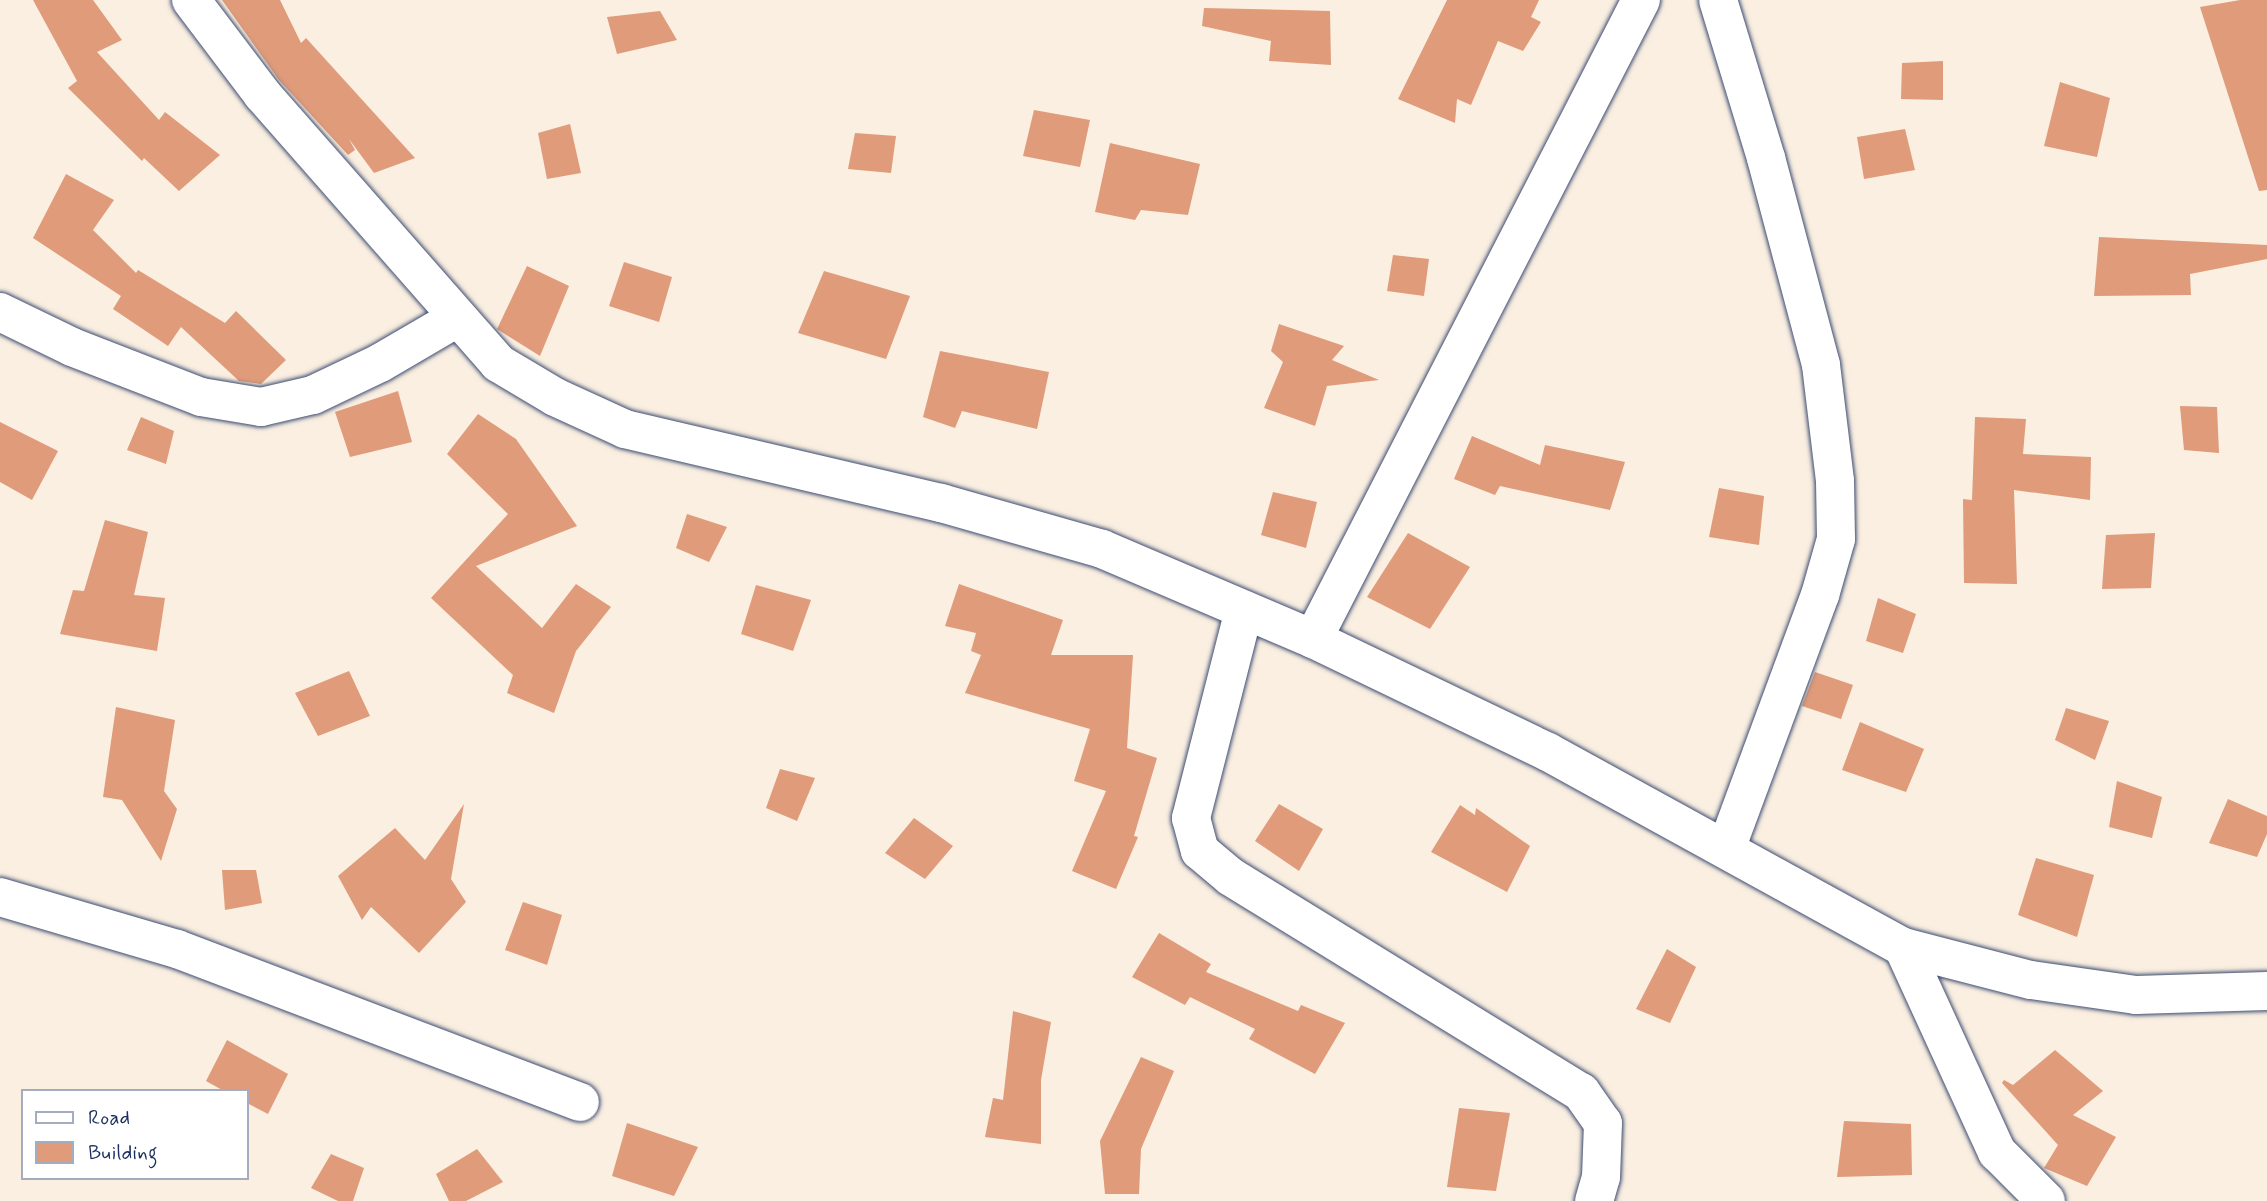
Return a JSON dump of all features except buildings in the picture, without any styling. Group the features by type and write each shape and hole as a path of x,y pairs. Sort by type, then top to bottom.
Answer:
{"street":[{"path":"191,0 262,94 498,363 555,397 625,429 941,503 1102,549 1313,639 1548,751 1903,947 2032,980 2136,995 2267,991"},
{"path":"1313,639 1642,0"},
{"path":"1718,0 1766,158 1821,365 1835,492 1836,540 1820,595 1726,849"},
{"path":"0,312 72,347 201,397 261,407 313,395 380,363 457,318"},
{"path":"1244,610 1191,818 1200,851 1231,877 1581,1092 1603,1123 1601,1177 1594,1201"},
{"path":"0,897 177,949 580,1102"},
{"path":"1903,947 1997,1152 2046,1201"}]}
